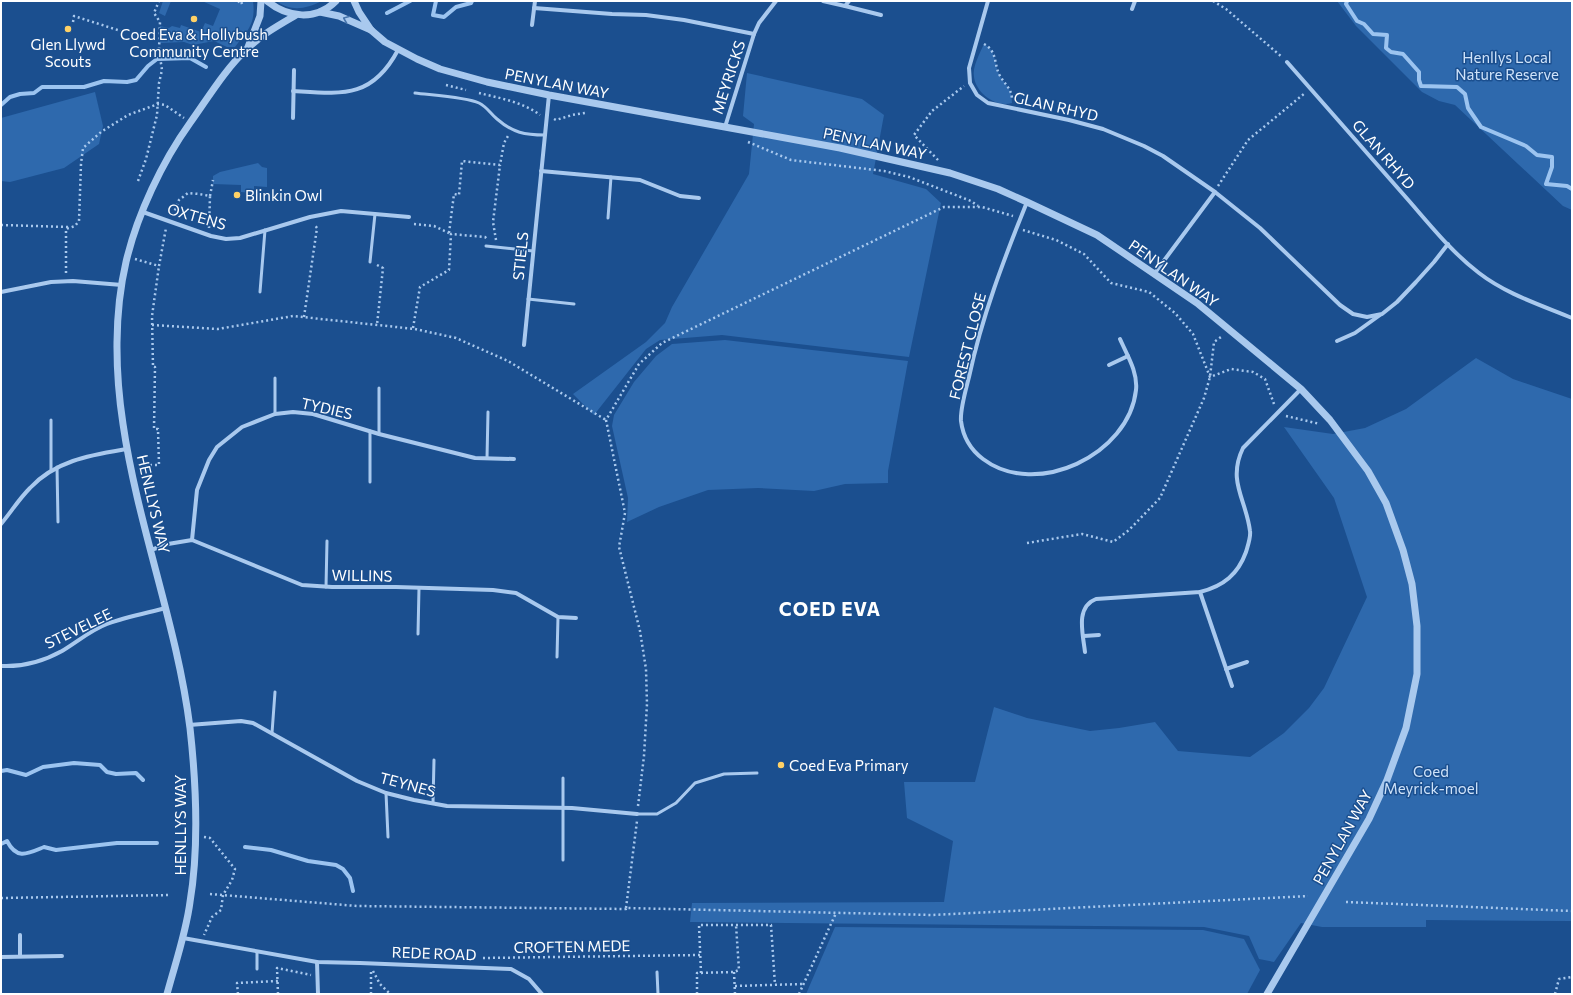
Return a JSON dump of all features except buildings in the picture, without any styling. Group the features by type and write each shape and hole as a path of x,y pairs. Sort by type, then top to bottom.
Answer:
{"street":[{"path":"248,47 260,16 261,1"},
{"path":"268,1 285,13 304,16 320,12 336,1"},
{"name":"PENYLAN WAY","path":"354,1 359,12 371,30 385,42 398,50 440,69 487,82 549,95 840,148 950,173 976,181 1027,202 1098,235 1196,303 1301,389 1330,420 1368,471 1382,497 1403,550 1413,591 1417,626 1417,674 1406,728 1387,780 1369,819 1267,994"},
{"path":"532,25 535,1"},
{"name":"MEYRICKS","path":"725,127 754,34 759,23 776,1"},
{"path":"823,1 880,15"},
{"path":"845,6 849,1"},
{"path":"970,83 969,68 988,1"},
{"path":"1132,9 1135,1"},
{"name":"MEYRICKS","path":"534,8 646,15 692,21 754,34"},
{"name":"PENYLAN WAY","path":"320,12 339,16 371,30"},
{"path":"248,47 274,28 296,15"},
{"name":"HENLLYS WAY","path":"167,994 183,938 190,903 193,876 195,835 192,754 189,726 176,650 122,423 117,324 122,286 128,257 143,212 158,177 177,141 225,74 248,47"},
{"path":"293,91 344,92 360,89 372,82 385,70 398,50"},
{"name":"GLAN RHYD","path":"1287,62 1448,244 1479,273 1523,298 1572,318"},
{"path":"293,118 294,70"},
{"name":"GLAN RHYD","path":"970,83 977,95 988,103 1103,129 1144,146 1163,156 1215,192 1260,228 1340,305 1353,314 1367,317 1382,314"},
{"name":"STIELS","path":"524,345 549,95"},
{"path":"541,171 640,180 680,196 699,198"},
{"path":"1154,275 1215,192"},
{"name":"FOREST CLOSE","path":"1027,202 1005,257 973,356 961,420 964,434 969,445 978,455 991,465 1026,474 1040,474 1072,467 1100,450 1114,437 1125,422 1132,406 1136,390 1133,368 1120,339"},
{"name":"OXTENS","path":"143,212 210,236 226,239 240,238 310,217 341,211 409,217"},
{"path":"1337,340 1355,333 1397,302 1434,262 1448,244"},
{"path":"1,292 51,282 122,286"},
{"path":"1109,365 1128,356"},
{"path":"1085,652 1082,618 1084,609 1088,602 1096,599 1200,592 1210,589 1234,575 1242,562 1248,546 1250,531 1237,481 1236,469 1239,456 1243,448 1301,389"},
{"name":"TYDIES","path":"192,540 197,490 208,460 217,447 242,427 275,414 293,412 313,414 379,434 475,458 514,459"},
{"path":"1,524 30,487 51,470 69,461 127,449"},
{"path":"151,550 168,544 192,540"},
{"name":"WILLINS","path":"192,540 302,585 326,587 493,590 516,593 558,617 576,618"},
{"path":"1200,592 1232,686"},
{"name":"STEVELEE","path":"1,666 12,667 33,663 61,651 107,624 166,608"},
{"path":"1084,636 1099,635"},
{"path":"1226,669 1247,662"},
{"name":"TEYNES","path":"189,726 241,721 253,723 357,781 386,793 434,803 454,806 563,808 637,814"},
{"path":"20,935 20,956"},
{"name":"REDE ROAD","path":"183,938 317,962 511,969 529,979 542,994"},
{"path":"1,957 62,956"},
{"path":"317,962 318,994"}],"lane":[{"path":"415,93 477,102 488,109 496,118 518,133 545,136"},
{"path":"608,218 611,177"},
{"path":"370,262 375,214"},
{"path":"260,292 265,230"},
{"path":"486,246 533,251"},
{"path":"528,299 574,304"},
{"path":"275,378 275,414"},
{"path":"379,388 379,434"},
{"path":"487,458 488,412"},
{"path":"51,420 51,470"},
{"path":"370,431 370,482"},
{"path":"57,467 58,522"},
{"path":"326,587 327,541"},
{"path":"418,634 419,588"},
{"path":"557,657 558,617"},
{"path":"272,733 274,692"},
{"path":"434,760 434,803"},
{"path":"637,814 657,814 676,803 695,783 724,774 757,773"},
{"path":"563,778 563,860"},
{"path":"386,793 388,837"},
{"path":"257,952 257,968"},
{"path":"657,972 658,994"}],"path":[{"path":"138,181 146,159 157,115 162,70 159,50 160,22 154,13 158,1"},
{"path":"238,1 242,4 241,1"},
{"path":"1213,1 1226,9 1287,62"},
{"path":"73,22 74,16 124,32"},
{"path":"976,41 988,46 992,52 998,72 1012,94 1011,108"},
{"path":"950,173 914,135 932,111 970,83"},
{"path":"446,85 468,90"},
{"path":"1215,192 1248,140 1310,88"},
{"path":"476,92 508,101 528,108 541,116 556,120 572,115 592,112"},
{"path":"66,282 66,229 75,226 79,221 83,148 102,132 128,115 158,104 165,105 191,122"},
{"path":"495,247 493,222 500,165 504,143 511,129"},
{"path":"747,142 791,160 884,172 908,177 964,199 978,207"},
{"path":"413,328 420,287 449,270 450,234 454,194 459,195 462,161 500,165"},
{"path":"209,228 210,196 213,180"},
{"path":"173,215 179,200 188,193 210,196"},
{"path":"626,908 644,756 647,704 646,669 640,632 619,547 625,513 606,420 639,364 662,343 944,207 978,207 1013,216 1017,228 1056,240 1084,254 1111,283 1149,292 1175,313 1193,334 1210,377"},
{"path":"304,317 317,228 310,217"},
{"path":"131,466 158,465 158,429 154,429 155,367 153,366 152,325 159,266 168,221"},
{"path":"408,224 434,226 450,234 485,237 495,247"},
{"path":"1,225 72,227"},
{"path":"128,257 159,266"},
{"path":"370,262 383,268 377,325"},
{"path":"152,325 218,329 293,316 413,328 456,338 508,361 606,420"},
{"path":"1027,543 1082,534 1113,542 1129,530 1160,498 1204,398 1210,377 1214,342 1221,337"},
{"path":"1210,377 1231,369 1253,372 1265,379 1277,413 1321,424 1330,420"},
{"path":"195,835 210,838 235,869 232,880 223,895 221,910 212,917 203,942"},
{"path":"210,894 357,906 626,908 932,915 1308,896"},
{"path":"1,898 170,895"},
{"path":"1346,902 1572,911"},
{"path":"799,994 836,913"},
{"path":"701,973 699,924 771,925 775,985"},
{"path":"697,994 697,973 734,972 739,970 736,925"},
{"name":"CROFTEN MEDE","path":"477,958 700,955"},
{"path":"278,994 277,968 317,976"},
{"path":"371,994 372,969 380,984 390,994"},
{"path":"734,972 735,994"},
{"path":"1555,994 1559,979 1572,977"},
{"path":"238,994 237,982 278,982"},
{"path":"735,986 803,984"}],"green space":[{"path":"163,1 171,1 165,16 159,13"},
{"path":"202,1 253,1 254,9 252,21 247,31 235,47 227,47 214,41 193,45 184,42 160,43 160,26 180,28 181,25 201,32 205,23 213,26 220,9"},
{"path":"276,1 322,1 310,6 293,8"},
{"name":"Henllys Local Nature Reserve","path":"1337,1 1572,1 1572,210 1563,206 1455,105 1439,101 1422,92 1356,26"},
{"path":"984,44 993,54 997,70 1011,93 1012,103 1006,104 993,101 983,94 976,83 974,69"},
{"path":"747,73 862,99 884,115 873,174 926,189 941,203 909,357 722,335 660,340 646,349 594,415 573,394 646,342 665,323 672,307 749,174 754,124 743,116"},
{"path":"95,92 103,126 99,144 64,168 10,182 1,181 1,118"},
{"path":"258,163 262,167 267,168 267,187 254,186 254,193 241,192 241,185 213,184 213,176 220,172"},
{"path":"725,340 908,361 888,471 888,483 845,484 814,491 758,488 708,490 659,507 627,522 628,498 612,426 614,415 634,382 656,356 672,344"},
{"name":"Coed Meyrick-moel","path":"1476,358 1513,379 1572,399 1572,921 1426,920 1426,927 1322,927 1301,923 1274,962 1259,959 1249,936 1204,927 690,922 692,903 944,902 953,841 907,818 904,782 975,782 994,707 1027,718 1090,731 1155,722 1178,751 1250,757 1284,733 1309,708 1324,688 1367,597 1334,498 1284,427 1333,434 1365,428 1406,409"},
{"path":"835,927 1203,930 1244,939 1260,970 1247,994 806,994"}],"waterway":[{"path":"387,13 410,1"},
{"path":"436,1 433,15 444,17 456,7 471,3 472,1"},
{"path":"1347,1 1346,4 1357,21 1364,24 1373,34 1387,35 1386,48 1391,52 1403,54 1419,72 1421,86 1457,87 1465,94 1468,108 1481,127 1526,146 1537,155 1552,157 1552,167 1546,184 1567,186 1572,189"},
{"path":"1,105 10,97 20,94 34,93 42,87 84,87 104,81 127,82 136,80 148,66 157,59 190,58 206,67"},
{"path":"1,771 7,770 26,775 43,767 74,763 100,765 107,772 116,774 136,773 143,780"},
{"path":"1,844 7,841 15,851 23,854 44,847 56,850 117,843 157,843"},
{"path":"245,847 271,850 308,861 336,865 343,869 350,878 353,891"}],"place":[{"name":"Coed Eva & Hollybush Community Centre","path":"194,19"},
{"name":"Glen Llywd Scouts","path":"68,29"},
{"name":"Blinkin Owl","path":"237,195"},
{"name":"Coed Eva Primary","path":"781,765"}],"district":[{"name":"COED EVA","path":"830,608"}]}
